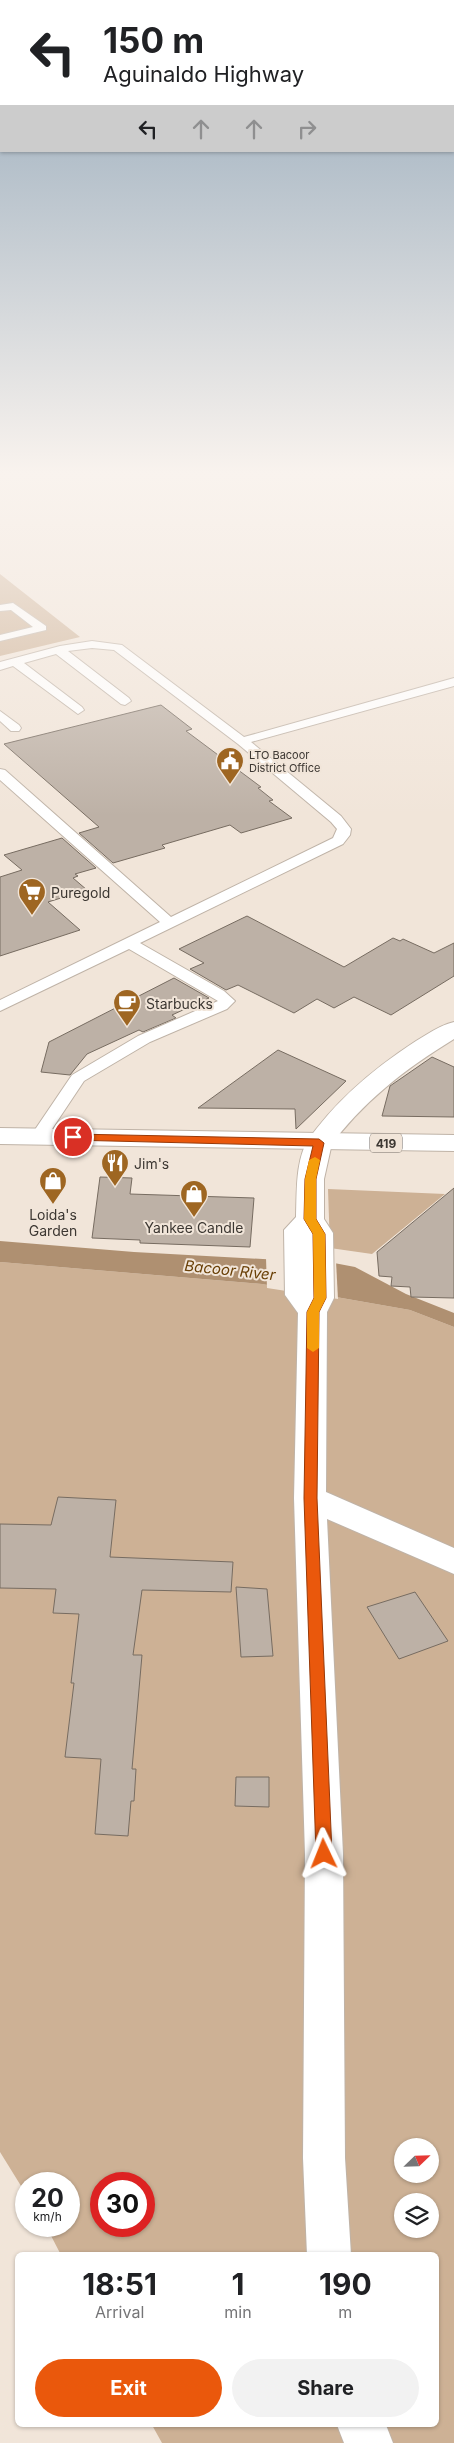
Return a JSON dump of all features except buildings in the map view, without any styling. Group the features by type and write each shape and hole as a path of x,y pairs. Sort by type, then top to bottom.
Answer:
{"main road":[{"path":"329,2252 324,2158 324,1854 310,1498 311,1302 308,1254 319,1234 310,1219 311,1179 319,1143 334,1120 375,1083 415,1052 454,1029"},
{"name":"419","path":"0,1136 319,1143 454,1143"},
{"path":"310,1498 454,1562"},
{"path":"361,2427 370,2443"}],"lane":[{"path":"0,608 13,606 42,628 11,650 0,666"},
{"path":"0,1006 338,840 343,835 344,830 336,818 242,741 118,647 93,643 60,651 11,650"},
{"path":"11,650 78,710"},
{"path":"60,651 125,701"},
{"path":"242,741 454,682"},
{"path":"0,715 15,728"},
{"path":"0,773 169,923"},
{"path":"38,1137 78,1078 144,1039 222,1006 227,1001 219,994 130,943"}],"shaded area":[{"path":"0,588 18,588 80,637 0,656"},
{"path":"328,1189 445,1194 372,1254 330,1248"},
{"path":"0,1262 262,1284 410,1310 454,1327 454,2443 162,2443 153,2427 439,2427 439,2252 59,2252 52,2237 80,2237 80,2172 15,2172 15,2176 0,2152"}],"water":[{"name":"Bacoor River","path":"0,1241 134,1252 334,1263 355,1267 406,1294 454,1313 454,1327 410,1310 262,1284 0,1262"}],"pier":[{"path":"266,1257 336,1261 338,1299 267,1288"}],"slow traffic":[{"path":"313,1348 313,1312 320,1298 319,1234 310,1219 311,1179 315,1160"}],"place":[{"name":"LTO Bacoor District Office","path":"230,785"},
{"name":"Puregold","path":"32,916"},
{"name":"Starbucks","path":"127,1027"},
{"name":"Jim's","path":"115,1187"},
{"name":"Loida's Garden","path":"53,1205"},
{"name":"Yankee Candle","path":"194,1218"}],"route":[{"path":"73,1137 319,1143 311,1179 310,1219 319,1234 320,1298 313,1312 310,1498 324,1854"}]}
